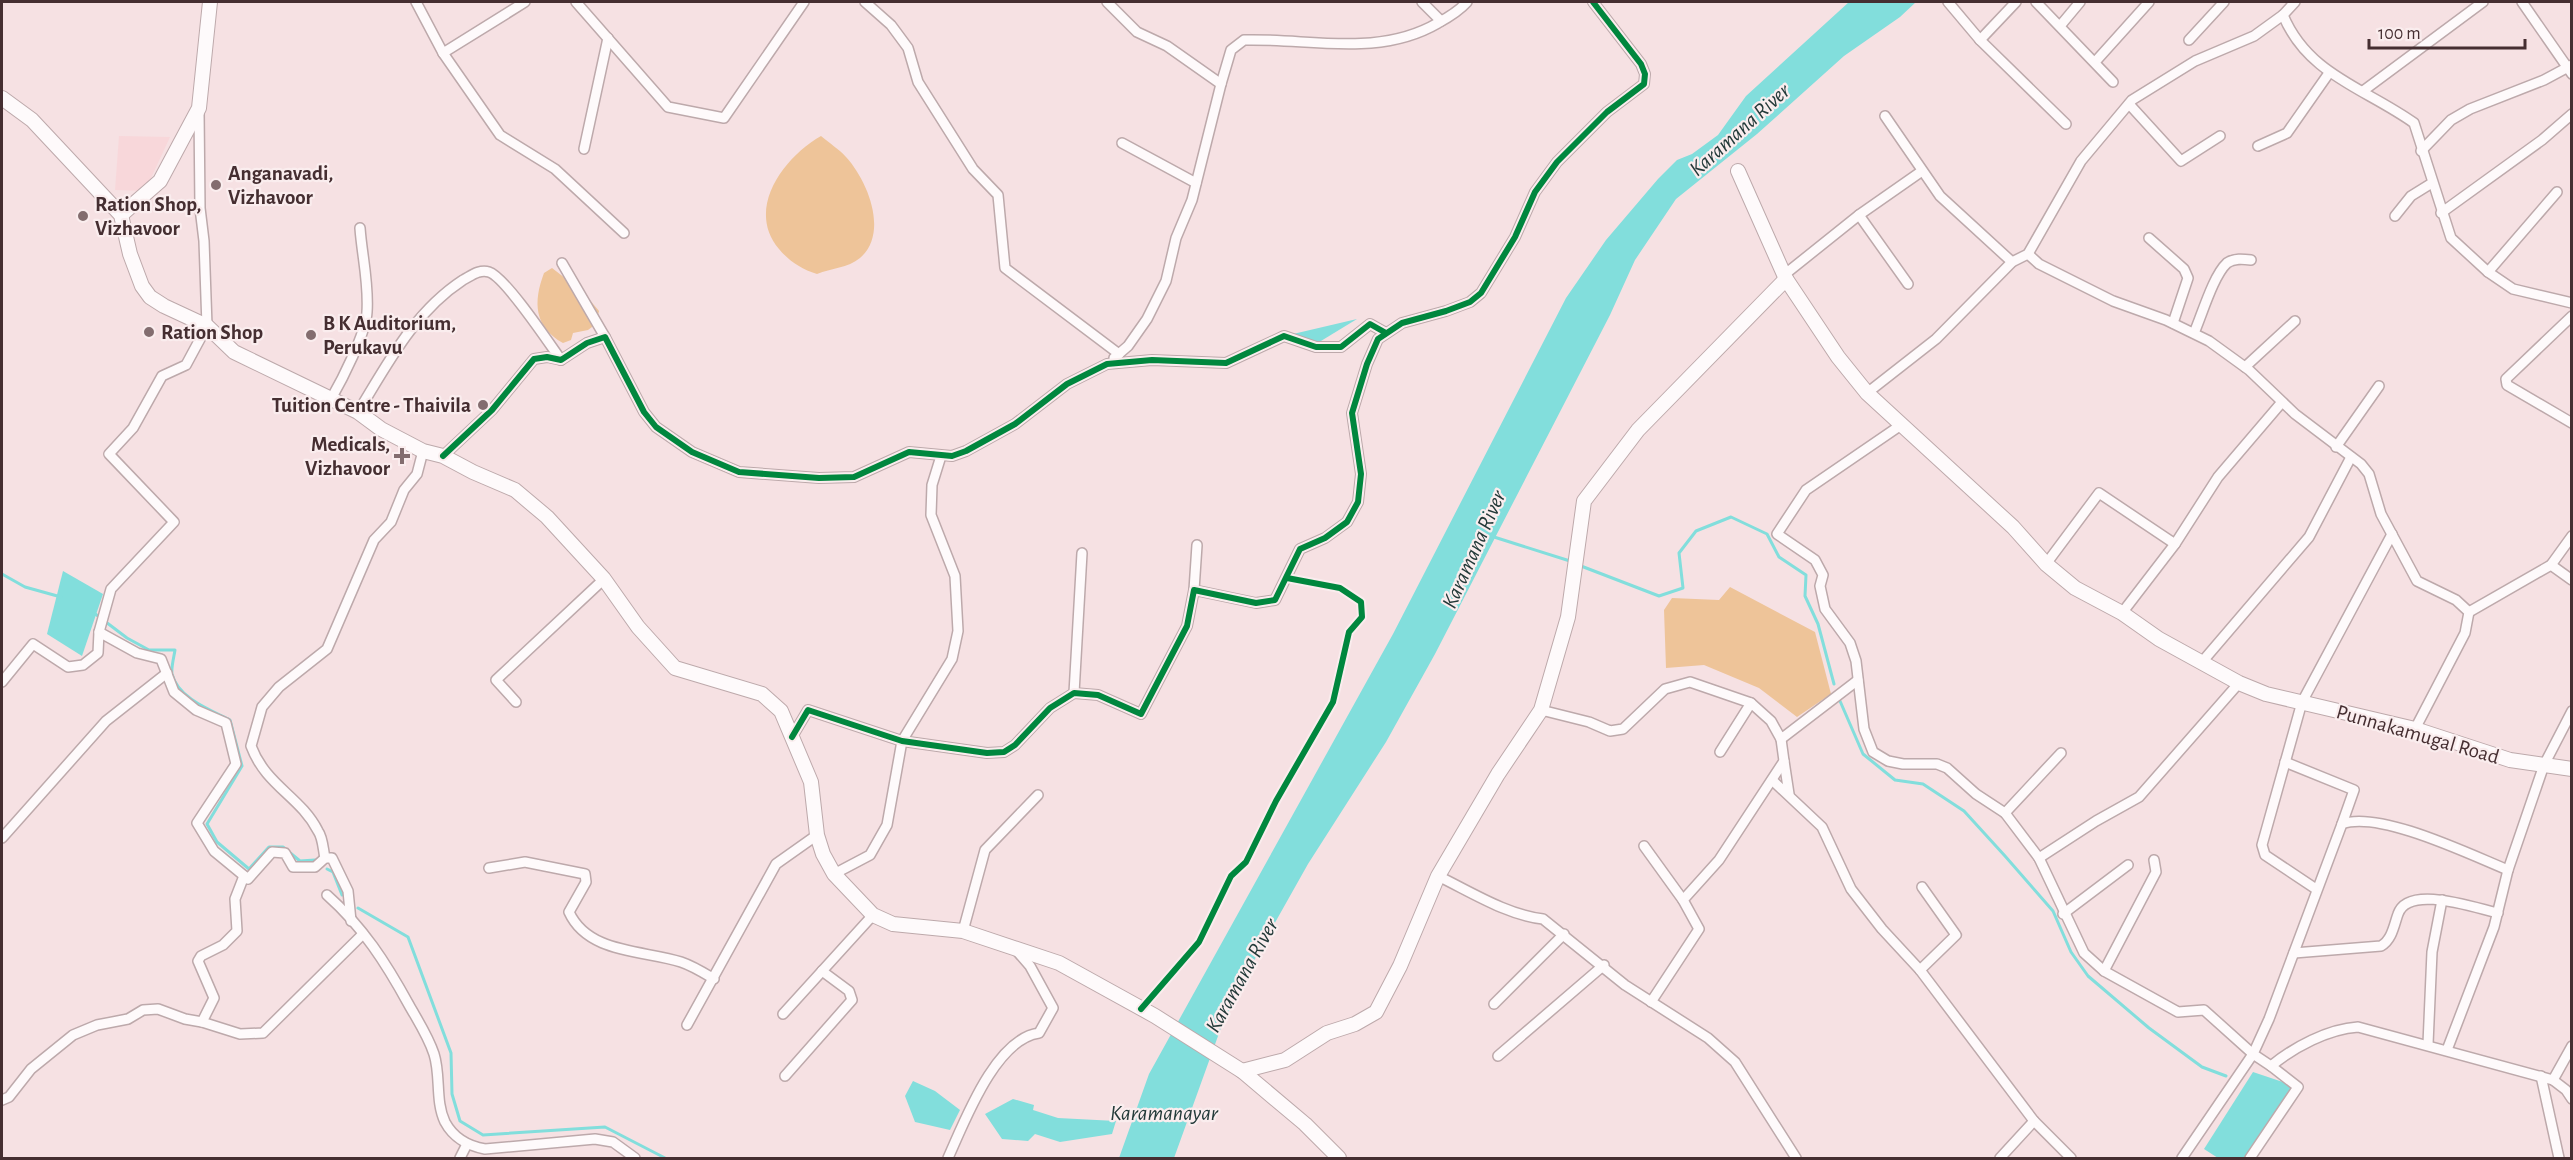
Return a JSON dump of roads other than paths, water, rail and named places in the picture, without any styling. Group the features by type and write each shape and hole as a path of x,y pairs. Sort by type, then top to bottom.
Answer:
{"street":[{"path":"2,682 33,644 68,667 83,665 98,653 100,629 111,589 174,522 110,454 133,428 162,376 186,365 207,326 204,241 200,208 199,108 210,2"},
{"path":"416,2 443,54 500,135 555,169 624,233"},
{"path":"443,54 525,2"},
{"path":"576,2 668,107 723,118 804,2"},
{"path":"865,2 891,25 908,48 918,82 973,169 998,195 1005,268 1119,354"},
{"path":"1107,2 1137,32 1167,46 1221,84"},
{"path":"1422,2 1442,21"},
{"path":"562,263 605,337 644,412 656,427 693,452 739,472 838,478 866,473 909,452 941,456 966,451 1015,424 1067,384 1107,364 1119,354 1147,319 1166,280 1176,238 1192,200 1221,84 1235,44 1244,40 1342,44 1389,42 1416,35 1442,21 1467,2"},
{"path":"1194,590 1256,603 1275,600 1300,549 1325,538 1347,522 1358,502 1361,474 1352,413 1367,364 1378,339 1402,323 1470,302 1481,293 1515,237 1535,192 1557,162 1607,112 1644,84 1645,74 1641,64 1593,2"},
{"path":"1948,2 1980,40 2066,124"},
{"path":"1980,40 2016,2"},
{"path":"2036,2 2113,82"},
{"path":"2060,26 2080,2"},
{"path":"2095,62 2149,2"},
{"path":"2189,40 2224,2"},
{"path":"1867,393 1936,339 2012,262 2028,254 2081,161 2129,104 2195,60 2225,50 2254,36 2283,15 2295,2"},
{"path":"2362,91 2484,2"},
{"path":"2421,151 2451,120 2470,109 2570,69 2522,2"},
{"path":"2283,15 2297,42 2329,73 2414,123 2421,151 2451,238 2488,272 2513,289 2571,303"},
{"path":"584,149 608,38"},
{"path":"2258,146 2287,133 2329,73"},
{"path":"2,98 32,120 120,215 130,254 142,286 150,297 207,326 234,352 358,412 381,429 423,450 443,456 515,490 547,517 604,579 638,627 675,668 762,694 781,711 811,782 817,835 823,854 834,874 873,915 893,924 963,931 1059,963 1155,1016 1242,1071 1305,1124 1337,1157"},
{"path":"2129,104 2181,161 2220,136"},
{"path":"120,215 160,181 199,108"},
{"path":"2441,213 2542,140 2571,114"},
{"path":"1885,116 1940,196 2012,262"},
{"path":"1122,142 1196,183"},
{"name":"Punnakamugal Road","path":"1738,171 1785,277 1838,357 1867,393 2013,527 2046,564 2075,588 2122,613 2158,639 2239,683 2266,694 2415,729 2510,760 2571,770"},
{"path":"1242,1071 1285,1060 1318,1038 1338,1028 1355,1024 1376,1012 1400,966 1438,876 1498,774 1541,710 1568,617 1584,501 1638,430 1785,277 1859,215 1922,171"},
{"path":"2396,216 2411,196 2432,183"},
{"path":"2488,272 2557,192"},
{"path":"1859,215 1908,284"},
{"path":"332,399 346,371 368,315 367,278 360,228"},
{"path":"2149,238 2184,269 2188,278 2173,323"},
{"path":"2028,254 2039,264 2113,301 2194,333 2245,367 2282,402 2336,447 2351,456 2369,474 2381,514 2417,581 2456,600 2469,612"},
{"path":"2194,333 2219,275 2228,262 2237,259 2251,260"},
{"path":"358,412 408,331 442,294 481,271 490,272 504,283 561,360"},
{"path":"2571,316 2506,379 2507,385 2571,423"},
{"path":"2245,367 2295,321"},
{"path":"1107,364 1152,360 1226,363 1284,336 1316,347 1341,347 1359,330 1370,324 1386,333"},
{"path":"443,456 492,410 534,359 547,357 561,360 580,346 605,337"},
{"path":"2336,447 2379,386"},
{"path":"2122,613 2175,544 2218,477 2282,402"},
{"path":"1901,425 1806,490 1778,534 1815,560 1823,575 1820,586 1823,603 1850,643 1856,661 1864,729 1868,744 1879,757 1903,764 1937,764 1947,768 1976,794 2005,813 2039,858 2063,914 2084,953 2104,971 2178,1012 2204,1010 2253,1054 2298,1088 2250,1158"},
{"path":"247,745 262,707 279,687 327,649 374,540 391,522 404,490 417,474 423,450"},
{"path":"834,874 870,855 887,825 902,741 952,659 958,632 955,576 931,515 932,485 941,456"},
{"path":"2202,662 2309,537 2351,456"},
{"path":"2046,564 2099,494 2175,544"},
{"path":"2316,889 2265,855 2262,845 2302,702 2392,534"},
{"path":"2415,729 2465,633 2469,612 2551,565 2571,536"},
{"path":"792,737 808,710 902,741 987,753 1004,752 1015,745 1050,708 1074,693 1098,695 1141,714 1187,626 1194,590 1197,544"},
{"path":"1074,693 1082,553"},
{"path":"2551,565 2571,580"},
{"path":"516,702 496,680 604,579"},
{"path":"100,629 137,653 161,659 174,692 196,710 226,723 236,764 197,823 214,852 248,879 272,852 285,853 293,867 315,867 325,858 332,858 348,891 351,921"},
{"path":"2,838 106,721 167,674"},
{"path":"1781,739 1858,680"},
{"path":"1541,710 1588,722 1610,731 1623,729 1665,689 1690,682 1750,703 1771,721 1781,739 1788,794"},
{"path":"2039,858 2096,821 2139,797 2239,683"},
{"path":"1720,752 1750,703"},
{"path":"2447,1050 2498,913 2508,870 2544,765 2571,711"},
{"path":"231,743 247,745"},
{"path":"247,745 264,774 310,818 320,833 325,858"},
{"path":"2005,813 2061,753"},
{"path":"1683,900 1719,860 1784,761"},
{"path":"2187,1157 2253,1054 2294,953 2354,790 2285,762"},
{"path":"1772,780 1822,827 1851,889 1882,929 1920,970 2034,1121 2071,1158"},
{"path":"963,931 985,850 1038,795"},
{"path":"2342,825 2352,820 2400,828 2508,870"},
{"path":"687,1025 776,864 817,835"},
{"path":"1644,846 1683,900 1699,929 1652,1002"},
{"path":"2104,971 2156,872 2154,860"},
{"path":"489,868 525,862 585,874 586,882 569,912 581,929 597,940 617,948 682,962 714,979"},
{"path":"2063,914 2128,865"},
{"path":"202,1022 214,998 198,961 223,945 237,931 235,900 244,876"},
{"path":"1438,876 1498,905 1531,918 1543,919 1604,965 1625,985 1708,1038 1735,1062 1796,1158"},
{"path":"1920,970 1956,935 1922,887"},
{"path":"327,896 377,948 428,1037 439,1077 440,1109 446,1124 467,1144 492,1149 595,1138 613,1142 621,1154 635,1158"},
{"path":"2294,953 2386,944 2399,911 2407,901 2442,900 2498,913"},
{"path":"2428,1044 2432,952 2442,900"},
{"path":"783,1014 873,915"},
{"path":"2,1100 9,1097 31,1069 73,1035 97,1025 129,1019 143,1010 158,1009 240,1034 263,1033 363,934"},
{"path":"1494,1004 1564,934"},
{"path":"948,1158 966,1117 991,1071 1028,1035 1039,1033 1053,1008 1030,966 1013,946"},
{"path":"1498,1056 1604,965"},
{"path":"785,1076 852,1000 849,991 822,971"},
{"path":"2271,1066 2302,1045 2348,1028 2358,1027 2428,1044 2553,1080 2566,1090 2571,1099"},
{"path":"2553,1080 2571,1046"},
{"path":"2541,1076 2559,1158"},
{"path":"2000,1158 2034,1121"},
{"path":"460,1158 467,1144"}],"water":[{"name":"Karamanayar","path":"1849,2 1916,2 1900,17 1844,56 1757,134 1676,199 1635,260 1610,315 1435,654 1386,742 1308,864 1259,951 1222,1025 1174,1158 1119,1158 1149,1074 1393,634 1566,298 1606,240 1658,179 1677,160 1692,154 1718,135 1746,96"},
{"path":"1357,319 1316,344 1293,334"},
{"path":"63,571 103,594 82,656 47,634"},
{"path":"2253,1072 2295,1086 2251,1158 2218,1158 2204,1149"},
{"path":"913,1081 935,1091 960,1110 950,1130 915,1122 905,1096"},
{"path":"1013,1099 1034,1105 1033,1110 1058,1118 1116,1121 1112,1134 1060,1142 1035,1134 1028,1141 1002,1139 985,1114"}],"waterway":[{"path":"1581,566 1659,596 1683,588 1679,553 1696,531 1731,517 1767,534 1779,557 1806,575 1805,596 1818,624 1834,684"},
{"name":"Karamana River","path":"1494,537 1570,561"},
{"path":"2,574 25,587 61,597"},
{"path":"94,613 127,638 149,650 175,650 172,674 181,690 204,707 230,720 242,766 207,824 217,842 249,869 269,847 283,847 300,861 315,860"},
{"path":"1840,701 1863,754 1895,780 1923,784 1964,811 2005,856 2053,911 2071,952 2088,976 2149,1028 2202,1067 2226,1076"},
{"path":"327,869 333,872 342,895"},
{"path":"358,908 408,937 451,1053 452,1094 460,1121 483,1135 605,1127 665,1158"}],"place":[{"name":"Anganavadi, Vizhavoor","path":"216,185"},
{"name":"Ration Shop, Vizhavoor","path":"83,216"},
{"name":"Ration Shop","path":"149,332"},
{"name":"B K Auditorium, Perukavu","path":"311,335"},
{"name":"Tuition Centre - Thaivila","path":"483,405"},
{"name":"Medicals, Vizhavoor","path":"402,456"}]}
